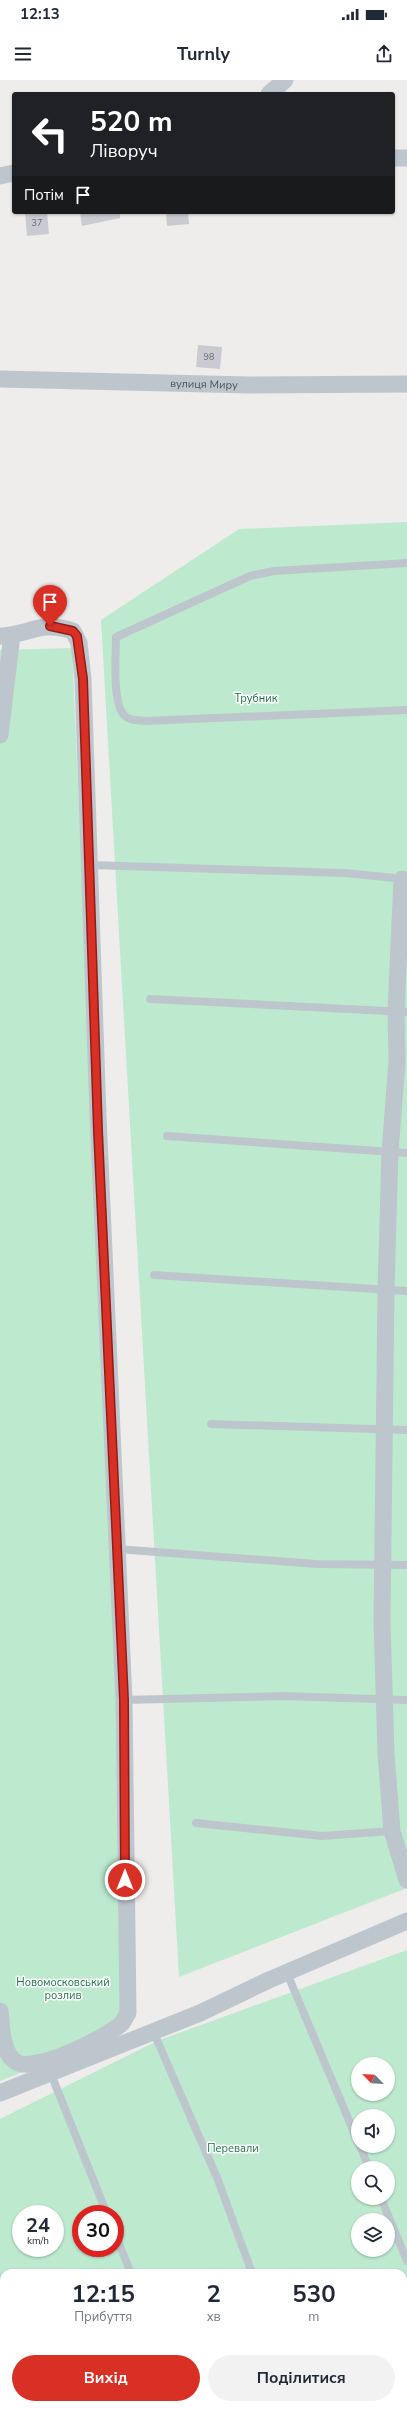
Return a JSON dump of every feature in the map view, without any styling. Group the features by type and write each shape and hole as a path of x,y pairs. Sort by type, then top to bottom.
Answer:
{"street":[{"path":"395,158 407,158"},
{"path":"0,176 12,173"},
{"name":"вулиця Миру","path":"0,379 249,385 407,384"},
{"path":"0,735 6,635 35,627 50,626 73,631 77,636 83,679 89,864 124,1700 128,2013 122,2023 105,2035 45,2062 27,2065 16,2062 8,2052 3,2040 0,2011"},
{"path":"404,879 402,1011 397,1061 399,1153 386,1290 383,1429 382,1621 392,1831 407,1880"},
{"path":"0,2092 51,2074 200,2013 287,1973 407,1921"}],"lane":[{"path":"407,563 274,571 250,576 116,637 117,698 124,715 132,720 144,721 407,710"},
{"path":"89,864 345,873 404,879"},
{"path":"150,1000 314,1009 402,1011"},
{"path":"167,1136 399,1153"},
{"path":"154,1275 407,1291"},
{"path":"211,1424 407,1430"},
{"path":"117,1549 316,1564 407,1565"},
{"path":"124,1700 283,1696 407,1700"},
{"path":"196,1823 322,1836 392,1831"},
{"path":"287,1973 351,2125"},
{"path":"153,2031 218,2180 251,2269"},
{"path":"51,2074 103,2205"},
{"path":"384,2205 407,2261"},
{"path":"124,2256 129,2269"}],"green space":[{"name":"Трубник","path":"407,522 407,1888 179,1977 101,620 239,529"},
{"name":"Новомосковський розлив","path":"72,648 113,1579 127,2031 0,2081 0,650"},
{"name":"Перевали","path":"407,1950 407,2269 0,2269 0,2119 157,2041"}],"building":[{"path":"25,214 47,214 49,234 27,236"},
{"path":"80,214 120,214 120,218 82,226"},
{"path":"166,214 188,214 189,224 167,226"},
{"path":"198,345 222,347 220,369 196,367"}],"route":[{"path":"50,626 73,631 77,636 80,643 83,679 98,1131 124,1700 125,1880"}]}
